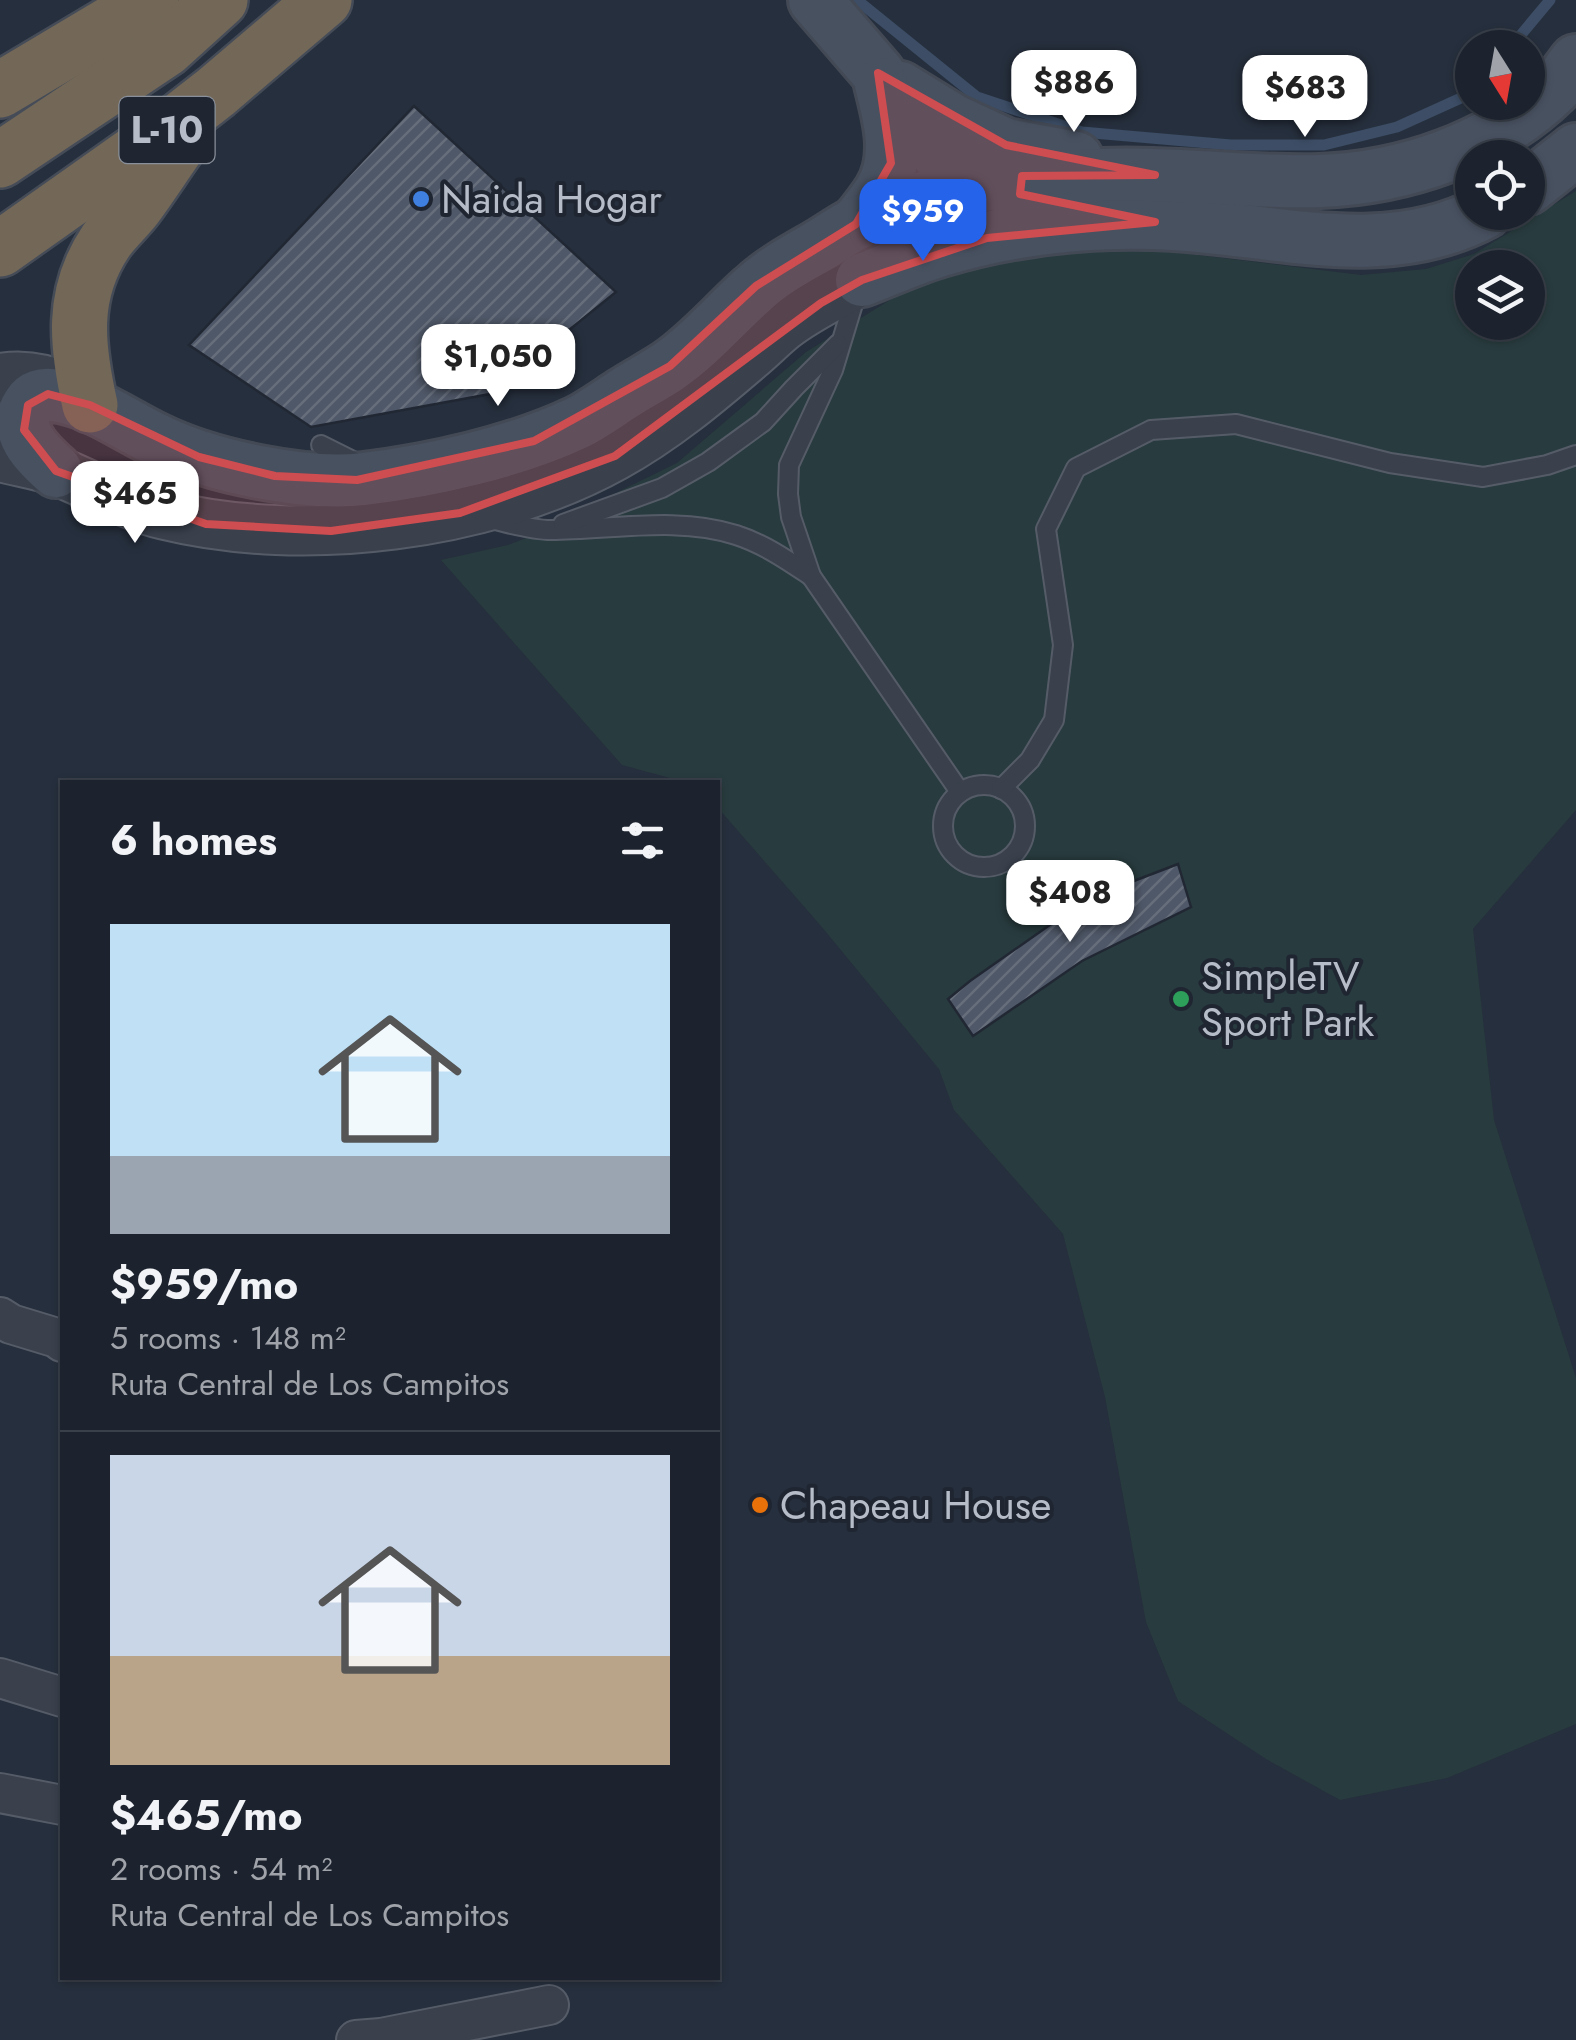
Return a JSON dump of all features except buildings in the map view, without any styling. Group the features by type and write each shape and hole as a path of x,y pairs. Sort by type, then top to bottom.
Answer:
{"highway":[{"path":"15,81 116,0"},
{"path":"15,81 151,0"},
{"name":"L-10","path":"0,160 166,49 220,0"},
{"name":"L-10","path":"0,249 157,138 324,0"},
{"path":"90,405 79,344 80,308 92,268 110,236 216,92"}],"main road":[{"path":"815,0 878,73 935,151 972,176 998,184"},
{"path":"1487,140 1556,88 1576,61"},
{"path":"878,73 952,120 1006,145 1154,198"},
{"path":"862,280 916,202 924,172 921,145 878,73"},
{"path":"856,224 880,194 891,164 890,123 878,73"},
{"path":"1545,175 1576,150"},
{"path":"862,280 938,251 1048,228 1231,180 1323,181 1374,176 1455,159"},
{"path":"56,471 30,443 24,430 28,405 48,394 90,405 159,442 198,457 275,476 357,480 381,477 481,457 534,441 580,421 670,366 756,286 784,266 856,224 949,191 1056,177 1352,242 1422,235 1455,223"}],"street":[{"path":"0,457 56,471 160,514 248,530 331,531 460,513 562,482 615,456 676,418 786,325 862,280"},
{"path":"0,378 33,377 65,386 90,405"},
{"path":"0,1317 60,1341"},
{"path":"0,1678 60,1696"},
{"path":"0,1793 60,1804"},
{"path":"356,2040 550,2006"}],"lane":[{"path":"862,280 833,370 789,466 791,517 811,576 960,792"},
{"path":"547,530 662,488 708,462 763,422 842,340"},
{"path":"1001,788 1030,760 1054,720 1063,645 1046,530 1076,468 1150,430 1236,424 1390,462 1483,477 1547,465 1576,455"},
{"path":"321,445 381,477"},
{"path":"460,513 547,530 699,527 734,534 768,548 811,576"},
{"path":"987,785 1012,796 1024,821 1024,835 1009,858 996,865 969,864 948,846 944,818 948,805 960,792 987,785"}],"highlighted area":[{"path":"878,73 1006,145 1155,175 1022,176 1020,194 1155,222 987,238 862,280 821,303 615,456 460,513 331,531 206,524 56,471 24,430 28,405 48,394 90,405 199,457 275,476 357,480 534,441 670,366 756,286 856,224 891,163"}],"shaded area":[{"name":"SimpleTV Sport Park","path":"1576,191 1576,810 1473,929 1494,1120 1576,1378 1576,1724 1447,1778 1340,1800 1266,1759 1178,1701 1146,1622 1105,1397 1063,1234 954,1110 939,1069 720,810 720,780 678,780 622,765 441,560 508,545 547,530 677,463 806,352 911,287 976,260 1092,242 1361,275 1426,269 1455,260 1455,340 1545,340 1545,250 1480,250 1513,230 1545,230 1545,210"}],"waterway":[{"path":"857,0 977,97 1082,132 1231,145 1324,145 1397,127 1455,101"},
{"path":"1525,30 1550,0"}],"place":[{"name":"Naida Hogar","path":"421,199"},
{"name":"SimpleTV Sport Park","path":"1181,999"},
{"name":"Chapeau House","path":"760,1505"}]}
